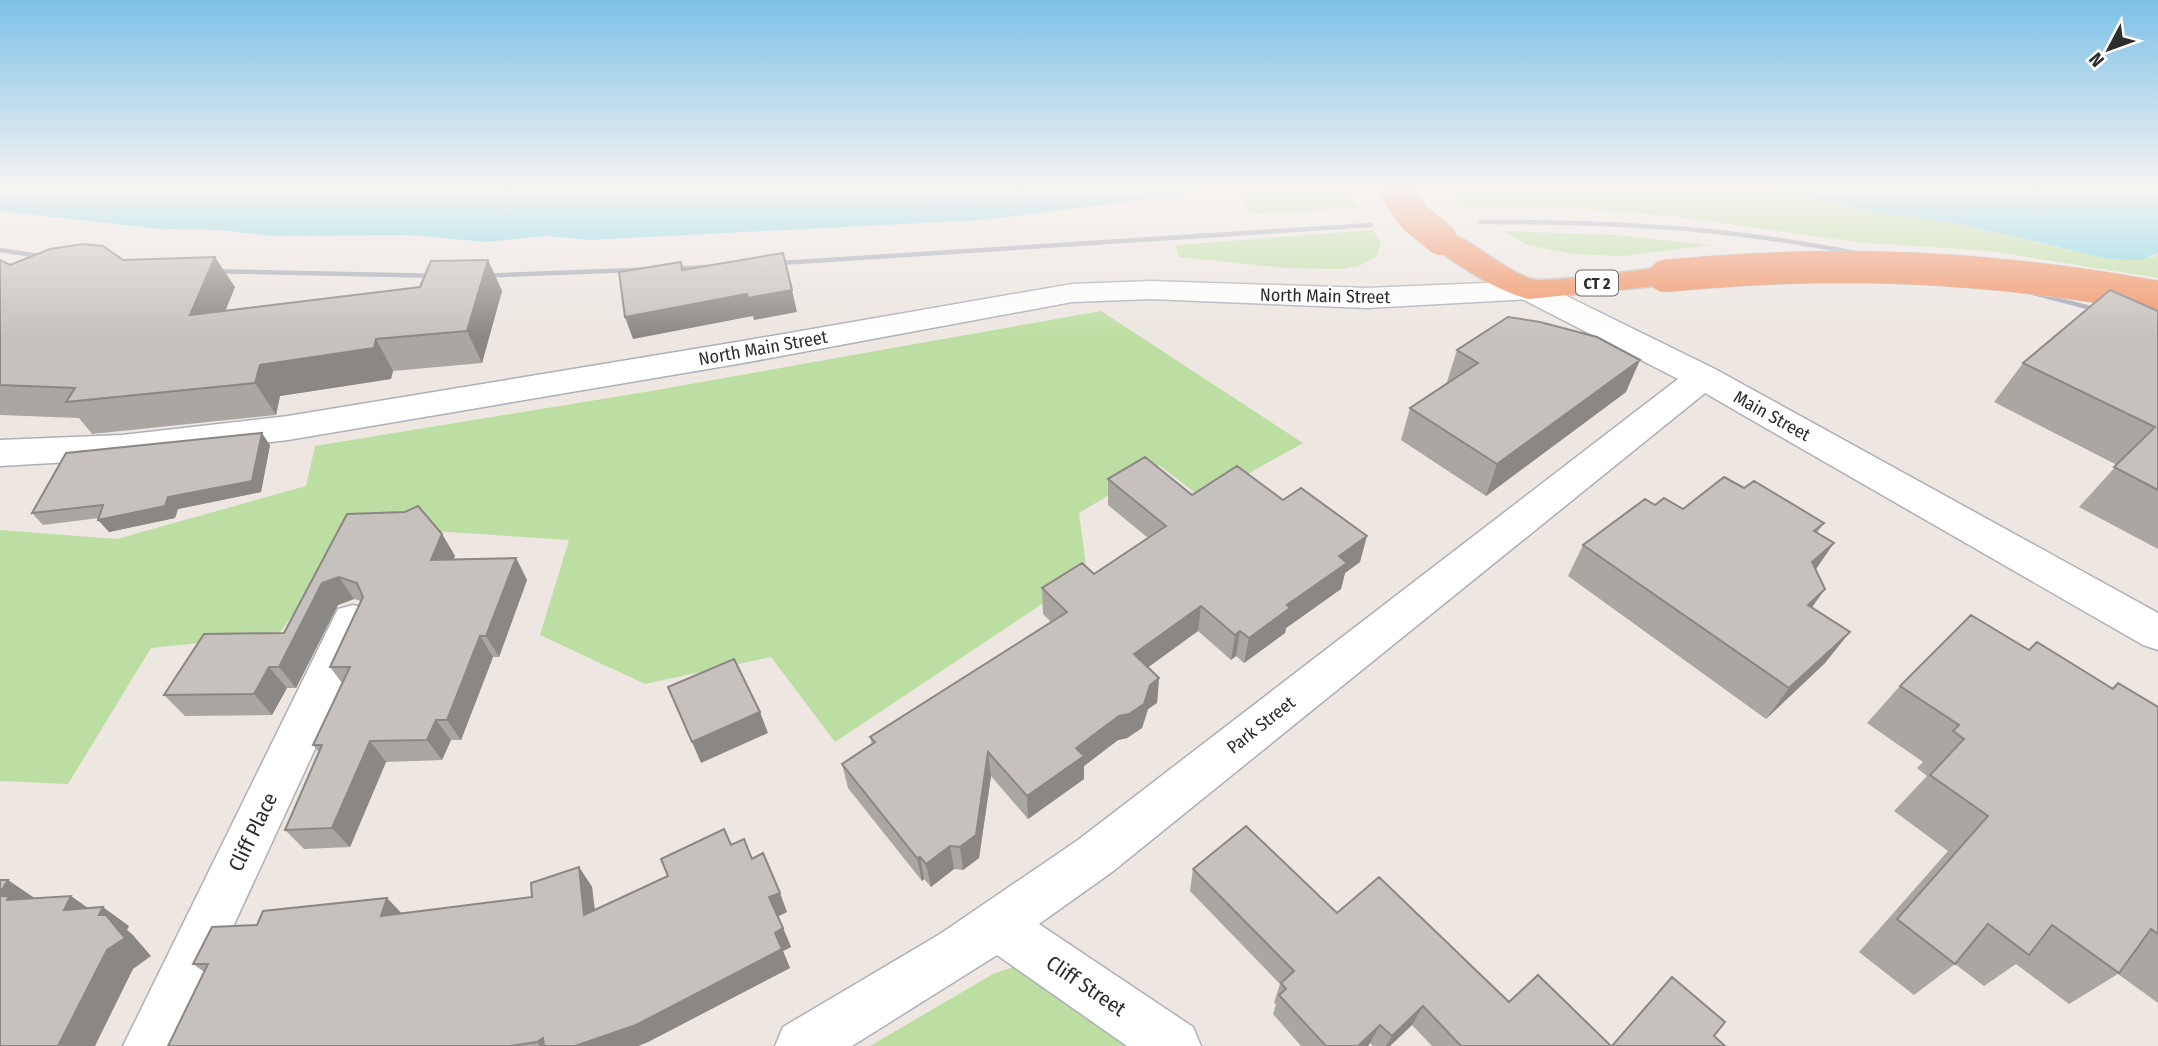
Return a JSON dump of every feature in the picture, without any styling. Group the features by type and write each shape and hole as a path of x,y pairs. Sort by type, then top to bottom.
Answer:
{"highway":[{"name":"Main Street","path":"1441,239 1481,266 1529,290"},
{"name":"CT 2","path":"1529,290 1769,266 1912,265 2028,275 2158,297"}],"street":[{"name":"North Main Street","path":"0,453 133,446 288,428 743,352 1072,293 1151,290 1367,298 1529,290"},
{"name":"Main Street","path":"1529,290 1703,377 2158,633"},
{"name":"Park Street","path":"802,1046 998,926 1095,856 1703,377"},
{"name":"Cliff Place","path":"150,1046 355,617"},
{"name":"Cliff Street","path":"998,926 1174,1046"}],"green space":[{"path":"1257,239 1378,239 1381,244 1377,256 1359,266 1341,269 1286,268 1179,257 1175,245"},
{"path":"1517,239 1652,239 1711,245 1624,256 1572,254 1528,245"},
{"path":"1834,239 2021,239 2072,251 2154,257 2158,254 2158,278 1990,251"},
{"path":"1101,311 1303,443 1203,499 1159,465 1079,513 1087,574 835,742 771,657 645,684 540,635 569,540 357,526 278,635 151,648 68,784 0,781 0,530 117,539 306,486 315,446 651,391"},
{"path":"1016,966 1142,1046 870,1046 993,974"}],"water":[{"path":"451,239 517,239 486,242"},
{"path":"2022,239 2158,239 2158,253 2141,260 2109,259"}],"building":[{"path":"83,244 103,246 123,260 215,257 190,315 420,287 431,261 488,260 467,331 376,339 374,348 260,365 255,383 66,402 75,388 0,385 0,260 10,265 50,249"},
{"path":"783,253 792,290 748,298 747,294 625,317 619,272 681,262 682,270"},
{"path":"2110,290 2158,311 2158,490 2114,467 2155,427 2023,363"},
{"path":"1508,317 1540,322 1597,337 1640,360 1497,464 1410,408 1478,363 1457,350"},
{"path":"262,433 252,481 168,497 165,506 98,520 103,505 32,513 66,453"},
{"path":"1145,457 1192,495 1237,466 1283,500 1301,488 1367,536 1339,556 1347,563 1287,605 1290,608 1249,638 1240,631 1235,635 1201,606 1134,654 1159,678 1150,685 1144,704 1129,714 1119,716 1076,748 1084,756 1027,796 988,752 976,835 960,847 950,846 926,864 920,857 917,858 842,764 875,742 870,737 1067,612 1042,588 1082,563 1094,574 1166,526 1108,479"},
{"path":"1724,477 1744,488 1754,481 1824,523 1814,531 1834,543 1812,562 1825,589 1808,605 1850,632 1789,688 1583,545 1645,499 1655,505 1664,498 1683,509"},
{"path":"418,506 442,534 431,560 516,558 486,636 480,636 447,720 436,720 427,740 370,741 332,828 285,830 322,745 313,745 350,667 330,667 363,597 357,583 339,577 322,583 279,667 269,667 254,694 164,695 204,634 284,633 347,514 405,512"},
{"path":"1971,615 2029,650 2037,642 2113,689 2118,683 2158,707 2158,934 2151,929 2119,973 2052,925 2029,955 1988,924 1955,964 1897,919 1988,816 1930,775 1964,739 1953,731 1959,725 1900,686"},
{"path":"734,659 760,712 692,742 668,687"},
{"path":"1246,826 1337,913 1379,877 1509,1002 1538,975 1611,1046 1461,1046 1423,1006 1392,1036 1380,1025 1358,1046 1326,1046 1279,995 1286,989 1281,983 1294,971 1193,869"},
{"path":"724,829 731,845 744,839 752,859 763,853 780,893 769,897 783,928 775,933 782,949 636,1025 575,1046 544,1046 543,1038 537,1042 510,1046 168,1046 208,964 193,964 212,927 257,925 263,911 387,898 381,916 532,897 531,883 579,867 584,915 668,876 661,859"},
{"path":"0,880 8,880 0,893"},
{"path":"0,896 9,896 7,900 71,896 64,910 103,907 99,915 106,915 125,938 107,950 58,1046 0,1046"},
{"path":"1672,977 1725,1022 1714,1036 1725,1046 1612,1046"}],"railway":[{"path":"765,264 1156,239"},
{"path":"1769,239 1931,268 2109,313"},
{"path":"0,250 52,258"},
{"path":"475,276 713,267"},
{"path":"205,271 443,276"}]}
